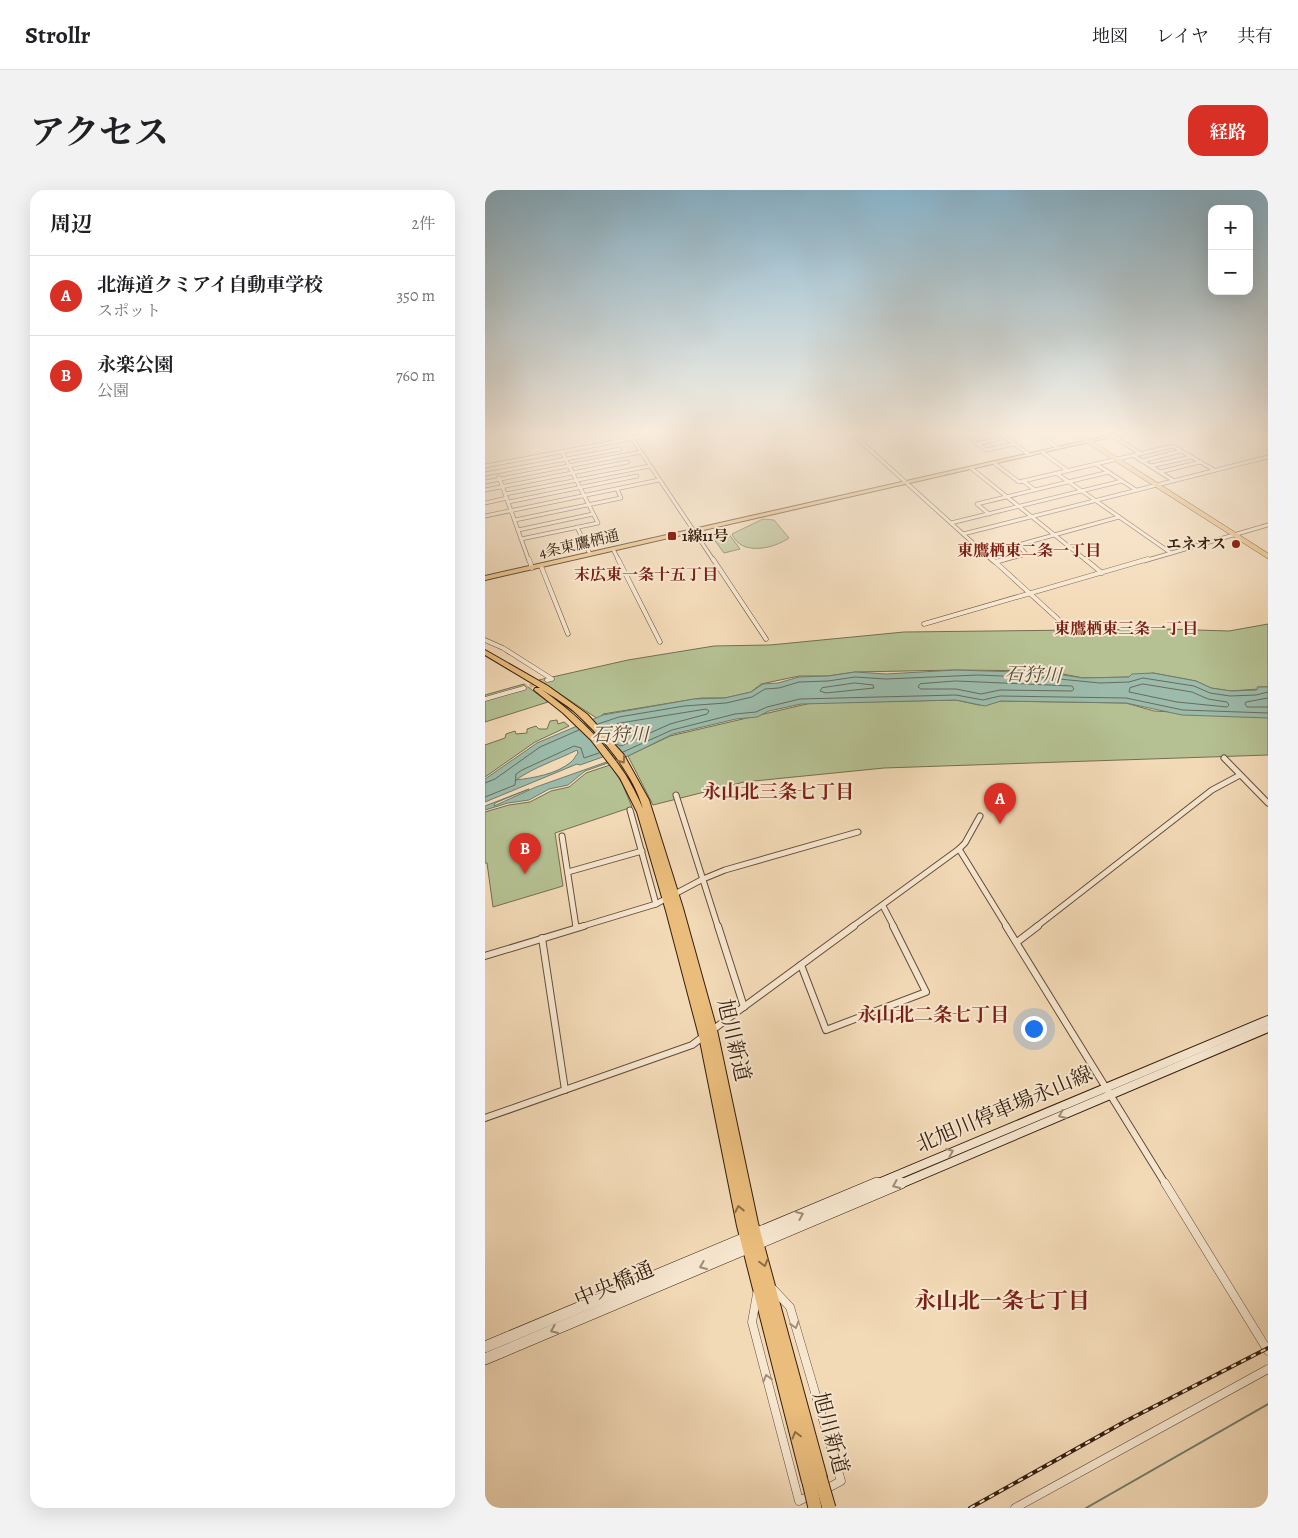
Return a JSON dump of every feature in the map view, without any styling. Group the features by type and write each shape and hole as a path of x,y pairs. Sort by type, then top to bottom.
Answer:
{"highway":[{"name":"4条東鷹栖通","path":"485,578 864,493"},
{"name":"旭川新道","path":"485,652 545,692 572,716 612,760 640,803 671,897 708,1033 752,1240 758,1289 814,1479 829,1508"},
{"name":"旭川新道","path":"485,659 545,692"},
{"name":"旭川新道","path":"752,1240 770,1284 814,1479 815,1508"}],"main road":[{"path":"1168,493 1268,556"},
{"name":"北旭川停車場永山線","path":"752,1240 1109,1090 1268,1020"},
{"name":"北旭川停車場永山線","path":"1109,1090 1268,1028"},
{"name":"中央橋通","path":"485,1347 752,1240"},
{"name":"中央橋通","path":"485,1359 752,1240"}],"street":[{"path":"505,493 532,568"},
{"path":"485,503 528,493"},
{"path":"507,498 548,493"},
{"path":"521,539 598,523 583,493"},
{"path":"485,516 601,493"},
{"path":"515,520 621,498 619,493"},
{"path":"667,493 766,640"},
{"path":"917,493 1069,629"},
{"path":"1001,493 1102,573"},
{"path":"989,514 977,504 1025,493"},
{"path":"951,523 1075,493"},
{"path":"1083,493 1171,553"},
{"path":"963,534 1126,493"},
{"path":"518,530 593,514"},
{"path":"995,562 1026,554 1018,545 1119,517"},
{"path":"924,624 1268,526"},
{"path":"577,527 590,554"},
{"path":"613,549 660,642"},
{"path":"541,566 568,634"},
{"path":"485,640 503,648 550,676 552,680 547,680"},
{"path":"485,699 524,688"},
{"path":"1224,758 1268,803"},
{"path":"1017,942 1212,790 1240,775"},
{"path":"676,795 744,1007"},
{"path":"640,803 641,852 656,904"},
{"path":"485,1118 692,1045 959,849 965,844 980,816"},
{"path":"485,956 656,904 703,879 725,870 858,832"},
{"path":"562,836 576,928"},
{"path":"959,849 1268,1351"},
{"path":"568,872 641,852"},
{"path":"801,965 825,1030 926,992 883,906"},
{"path":"543,938 565,1090"},
{"path":"758,1289 752,1322 799,1501 841,1481 790,1307 770,1284"},
{"path":"1015,1508 1268,1369"}],"green space":[{"path":"763,519 774,520 789,538 775,545 758,548 750,548 736,541 732,534"},
{"path":"726,530 740,549 724,553 710,534"},
{"path":"1268,624 1268,687 1258,687 1259,689 1231,691 1211,688 1196,681 1153,673 1129,677 1083,678 1048,671 855,672 828,676 799,676 761,684 751,692 725,698 701,698 603,714 598,719 539,680 628,660 714,646 770,645 904,632 1166,629 1229,631"},
{"path":"524,684 548,702 485,722 485,695"},
{"path":"956,700 979,705 1001,701 1126,703 1154,711 1268,717 1268,755 884,768 744,782 653,805 628,756 670,736 811,703"},
{"path":"557,720 558,724 564,722 569,726 535,742 485,777 485,745 505,738 506,734 515,731 516,734 527,733 527,729 536,726 539,729 547,729 550,721"},
{"path":"610,765 622,783 632,807 555,833 563,886 493,907 487,863 485,863 485,812 509,805 530,802 551,791 569,787 586,773"}],"water":[{"name":"石狩川","path":"956,670 1049,673 1083,678 1129,677 1132,674 1153,673 1196,681 1211,688 1231,691 1256,690 1258,689 1257,687 1268,687 1268,718 1182,715 1126,703 1001,701 985,706 956,700 801,704 769,711 757,717 736,719 673,734 628,756 585,771 568,785 549,789 529,800 508,803 485,810 485,806 529,789 495,803 494,806 536,787 615,759 615,756 611,754 580,765 577,764 485,802 485,779 537,743 603,715 694,699 725,698 751,692 763,684 778,683 799,677 828,676 855,672 886,674","holes":["577,750 578,753 572,761 559,770 537,777 516,780 538,767"]}],"waterway":[{"path":"1086,1508 1268,1404"}],"tunnel":[{"path":"524,688 547,680"}],"railway":[{"path":"970,1508 1126,1421 1268,1348"}],"place":[{"name":"1線11号","path":"672,536"},
{"name":"エネオス","path":"1236,544"},
{"name":"北海道クミアイ自動車学校","path":"1000,824"},
{"name":"永楽公園","path":"525,874"}],"district":[{"name":"東鷹栖東二条一丁目","path":"1029,551"},
{"name":"末広東一条十五丁目","path":"646,575"},
{"name":"東鷹栖東三条一丁目","path":"1126,629"},
{"name":"永山北三条七丁目","path":"778,792"},
{"name":"永山北二条七丁目","path":"933,1015"},
{"name":"永山北一条七丁目","path":"1002,1301"}]}
